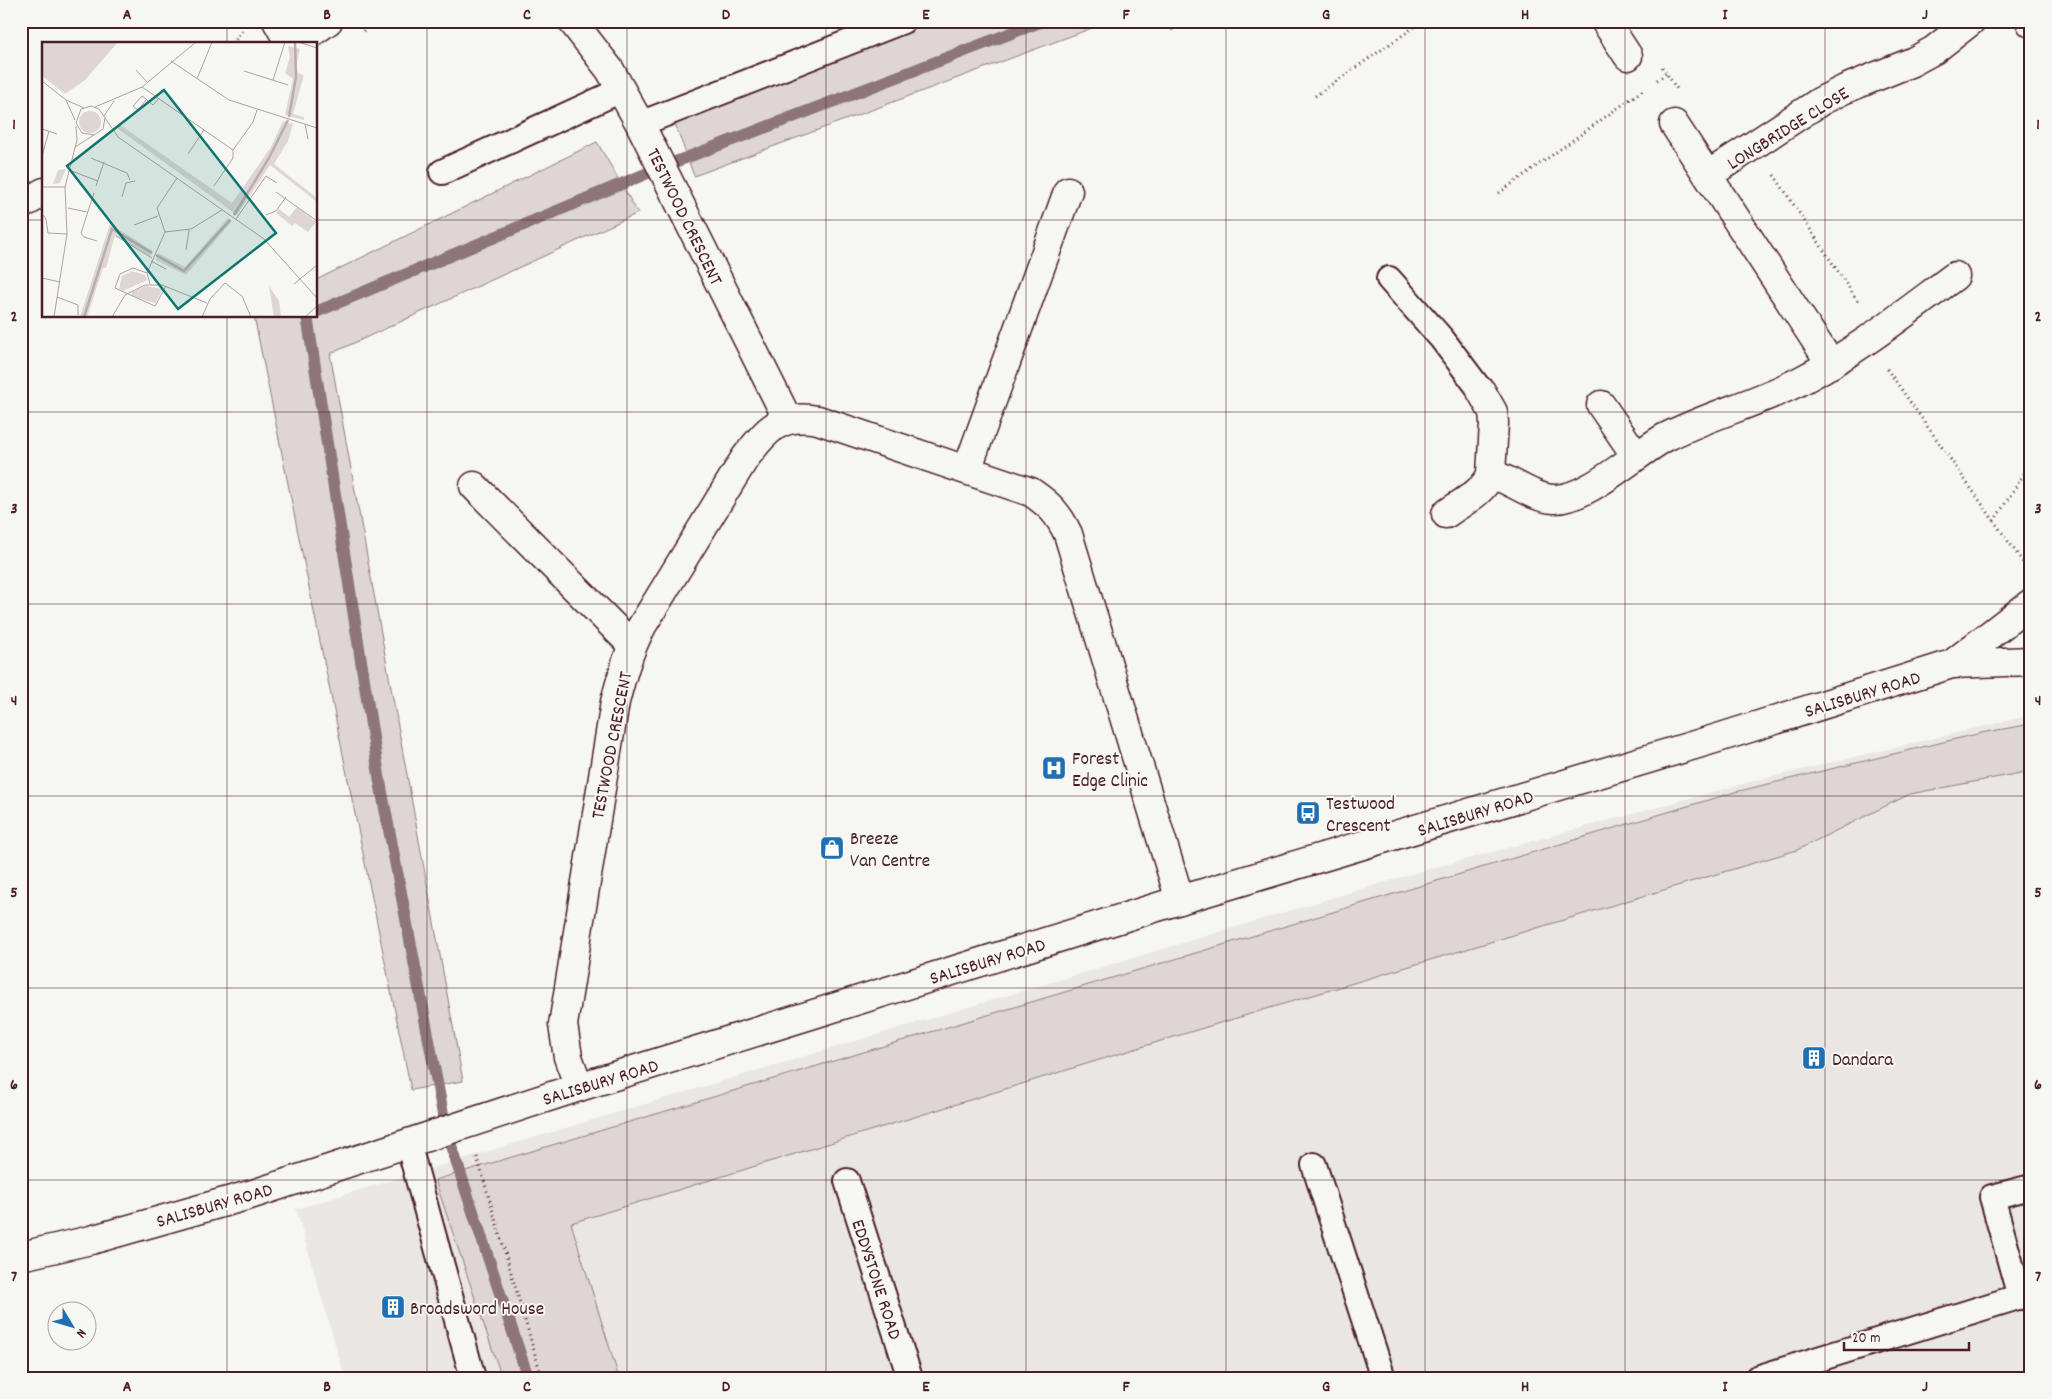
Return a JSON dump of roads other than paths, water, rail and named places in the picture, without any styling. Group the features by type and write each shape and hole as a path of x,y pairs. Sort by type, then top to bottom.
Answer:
{"street":[{"path":"277,21 289,42"},
{"path":"298,42 328,21"},
{"name":"TESTWOOD CRESCENT","path":"572,21 610,70 622,90 788,420"},
{"path":"1604,21 1628,56"},
{"name":"LONGBRIDGE CLOSE","path":"1708,176 1821,101 1845,89 1912,62 1934,50 1971,21"},
{"name":"LONGBRIDGE CLOSE","path":"1674,124 1831,364"},
{"path":"967,470 1068,191"},
{"path":"21,205 42,193"},
{"path":"1491,474 1544,497 1555,499 1580,492 1666,438 1783,388 1831,364 1955,276"},
{"path":"1446,514 1482,488 1491,474 1494,423 1492,412 1481,391"},
{"path":"1601,405 1636,456"},
{"name":"TESTWOOD CRESCENT","path":"579,1087 568,1056 563,1025 623,669 632,645 745,458 759,440 775,425 788,420 800,417 818,420 967,470 1030,492 1054,510 1068,534 1180,900"},
{"path":"474,486 632,645"},
{"name":"SALISBURY ROAD","path":"1952,664 2031,603"},
{"name":"SALISBURY ROAD","path":"21,1256 90,1240 253,1194 579,1087 1180,900 1721,737 1952,664 2031,661"}],"lane":[{"path":"640,124 903,21"},
{"path":"442,172 622,90"},
{"path":"1389,279 1442,338 1481,391"},
{"path":"408,1143 473,1378"},
{"path":"1314,1165 1382,1378"},
{"name":"EDDYSTONE ROAD","path":"846,1181 910,1378"},
{"path":"1757,1378 2026,1295 1992,1198 2031,1187"}],"waterway":[{"path":"318,311 662,167 1043,21"},
{"path":"307,318 380,782 446,1130 528,1378"}],"place":[{"name":"Forest Edge Clinic","path":"1054,768"},
{"name":"Testwood Crescent","path":"1308,813"},
{"name":"Breeze Van Centre","path":"832,848"},
{"name":"Dandara","path":"1814,1058"},
{"name":"Broadsword House","path":"393,1307"}]}
